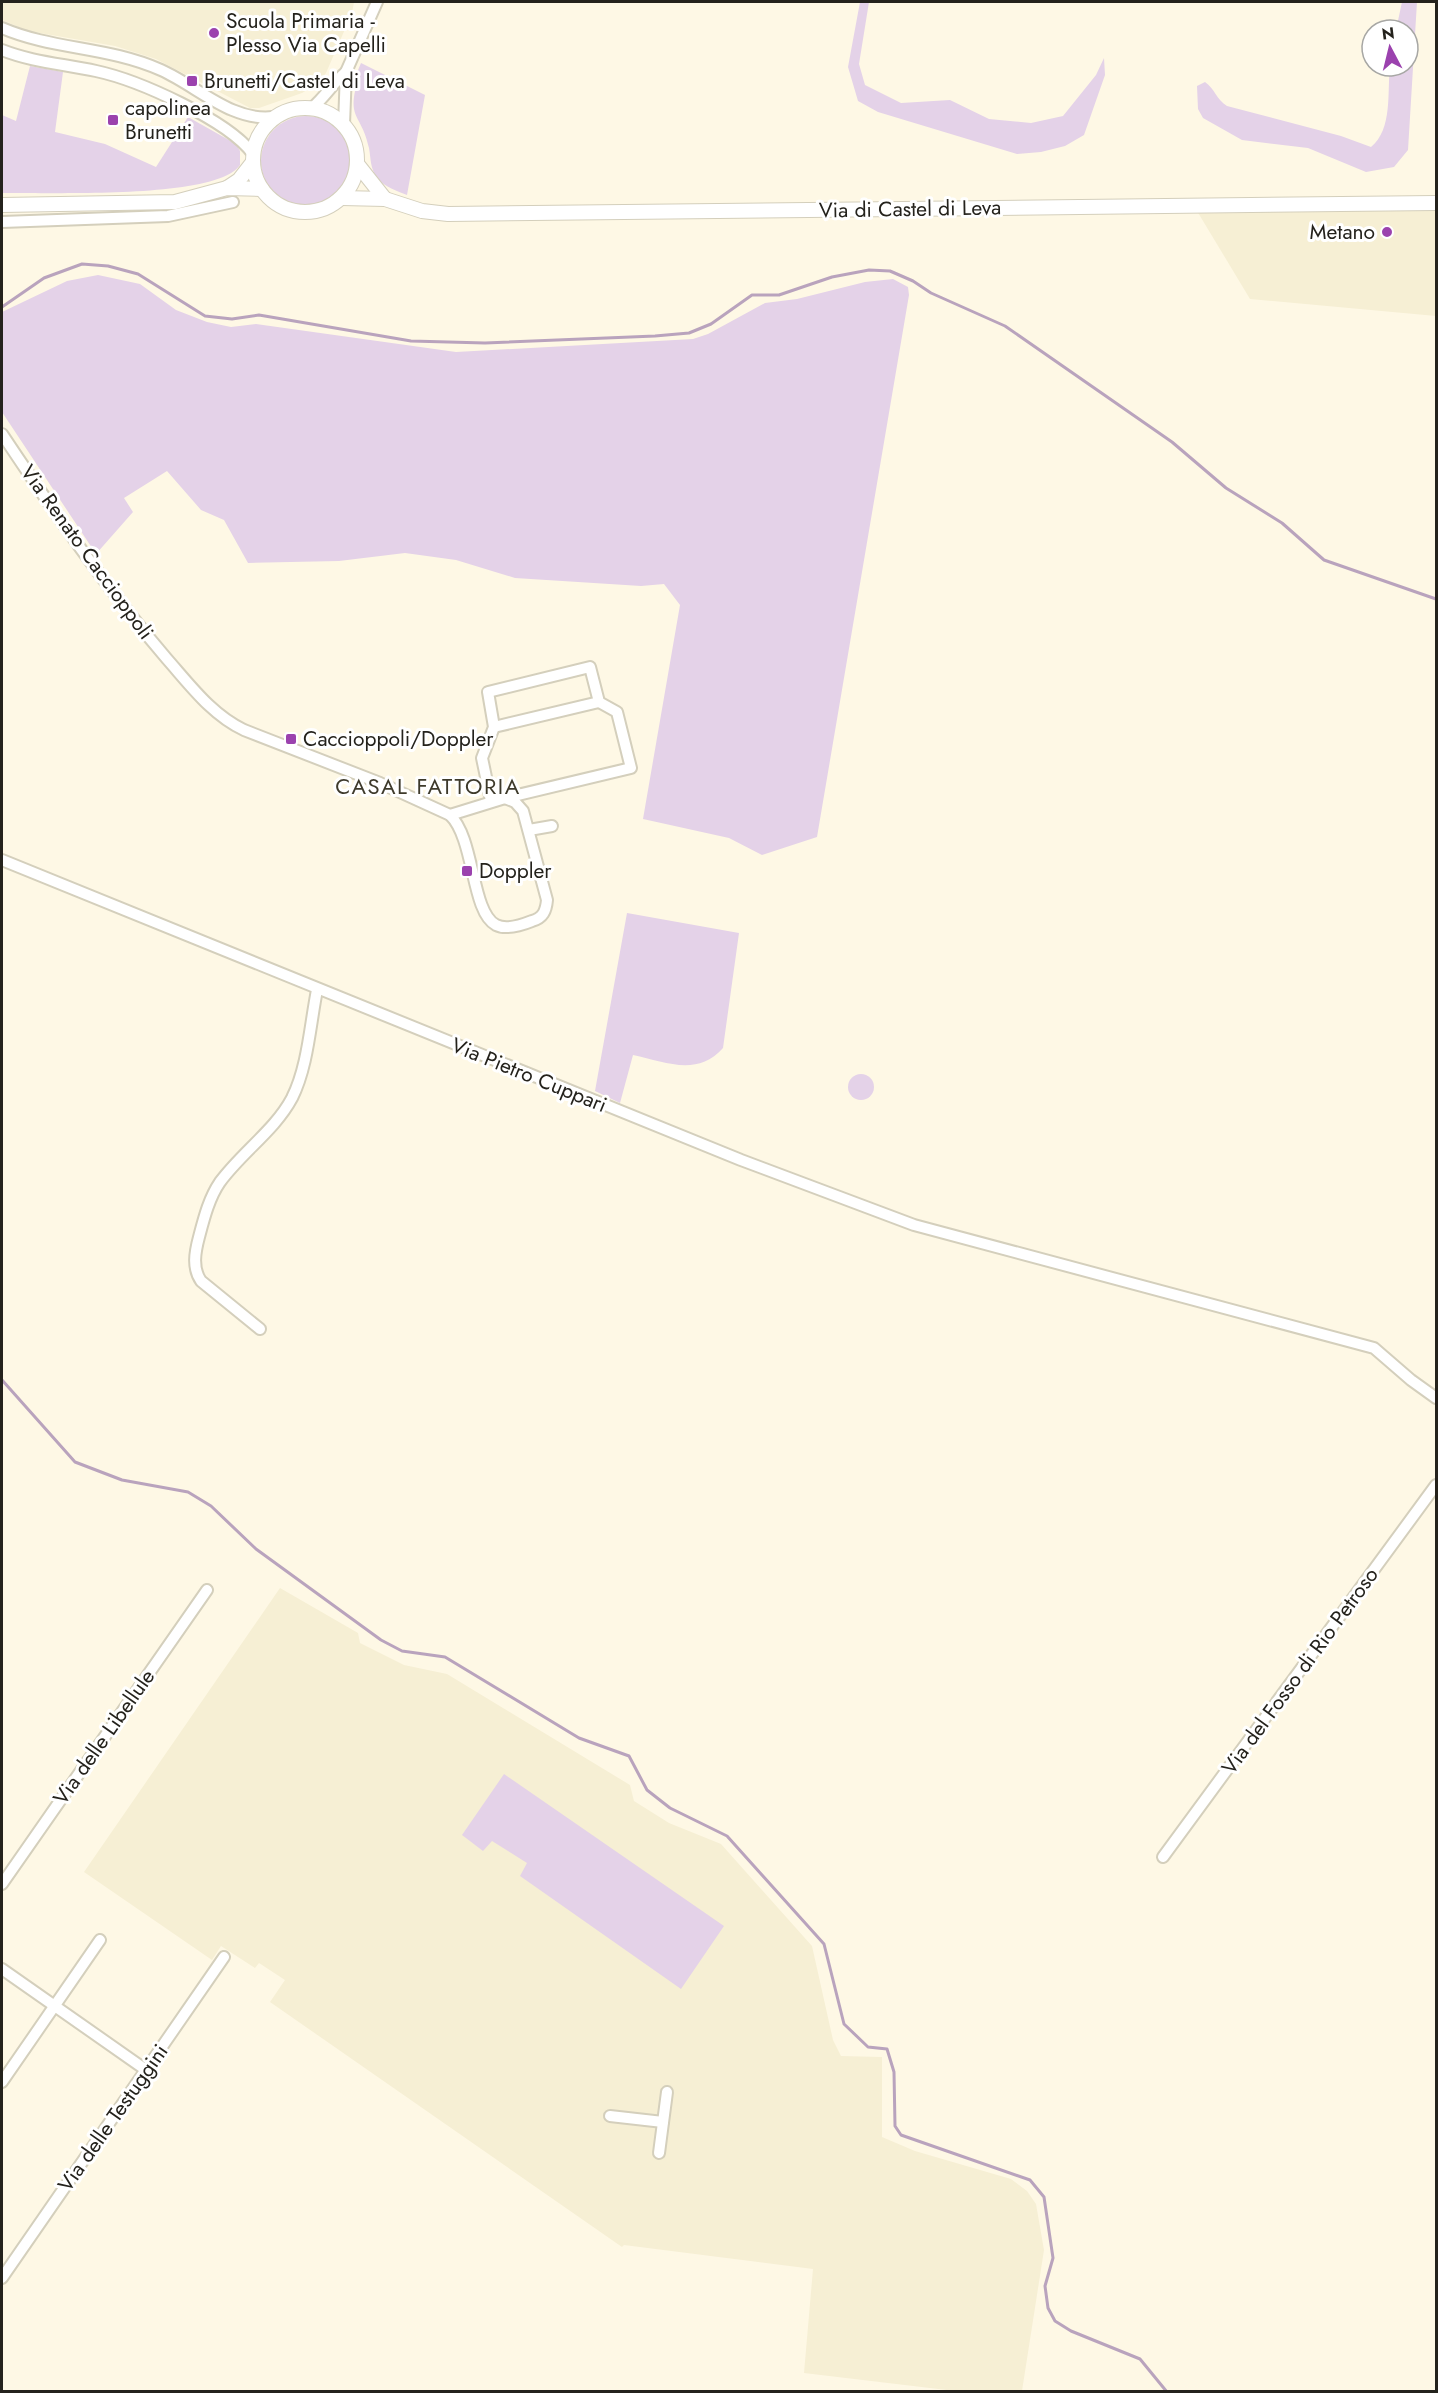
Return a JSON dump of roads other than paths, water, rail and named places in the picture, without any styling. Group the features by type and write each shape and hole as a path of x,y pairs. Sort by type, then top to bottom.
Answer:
{"street":[{"path":"344,124 346,72 377,2"},
{"path":"2,28 27,38 95,49 128,58 174,76 247,116 273,117 296,109 312,108 328,113 344,124 355,143 358,165 350,189 342,198 325,208 306,213 281,207 262,189 253,158 233,134 147,88 97,71 32,59 2,50"},
{"path":"312,108 325,98 336,80 346,72"},
{"path":"227,188 239,180 253,158 259,135 273,117"},
{"path":"358,165 386,199"},
{"path":"2,205 175,202 227,188 262,189"},
{"name":"Via di Castel di Leva","path":"342,198 386,199 422,211 447,214 1437,203"},
{"path":"2,222 168,216 233,202"},
{"name":"Via Renato Caccioppoli","path":"2,434 108,588 198,694 218,713 244,730 380,783 450,815"},
{"path":"491,801 482,754 494,727 488,692 590,667 599,702"},
{"path":"494,727 599,702 617,712 631,768 491,801 450,815 458,823 468,850 484,911 493,923 502,926 534,921 542,916 546,909 546,891 523,811 515,802 505,798"},
{"path":"529,830 552,826"},
{"name":"Via Pietro Cuppari","path":"2,860 317,990 741,1160 914,1225 1291,1328 1374,1348 1411,1380 1437,1398"},
{"path":"260,1329 201,1281 195,1266 195,1252 204,1219 218,1185 281,1115 293,1095 302,1068 317,990"},
{"name":"Via del Fosso di Rio Petroso","path":"1163,1857 1437,1485"},
{"name":"Via delle Libellule","path":"2,1884 207,1590"},
{"path":"2,2082 100,1940"},
{"name":"Via delle Testuggini","path":"2,2278 224,1957"},
{"path":"2,1969 146,2070"},
{"path":"659,2153 667,2092"},
{"path":"610,2116 663,2122"}],"waterway":[{"path":"2,307 44,278 82,264 108,266 138,274 205,316 232,319 259,315 411,341 485,343 689,333 711,324 752,295 779,295 832,277 869,270 890,271 913,281 931,293 1005,326 1172,442 1226,488 1282,523 1324,560 1436,599"},
{"path":"2,1380 75,1462 122,1480 188,1492 211,1506 256,1549 381,1640 402,1651 445,1657 579,1738 629,1756 647,1790 670,1808 727,1836 824,1944 844,2024 868,2047 887,2049 894,2072 895,2126 901,2135 1030,2180 1044,2197 1053,2258 1045,2286 1048,2308 1055,2321 1071,2331 1140,2359 1167,2392"}],"place":[{"name":"Scuola Primaria - Plesso Via Capelli","path":"214,33"},
{"name":"Brunetti/Castel di Leva","path":"192,81"},
{"name":"capolinea Brunetti","path":"113,120"},
{"name":"Metano","path":"1387,232"},
{"name":"Caccioppoli/Doppler","path":"291,739"},
{"name":"Doppler","path":"467,871"}],"district":[{"name":"CASAL FATTORIA","path":"428,786"}]}
